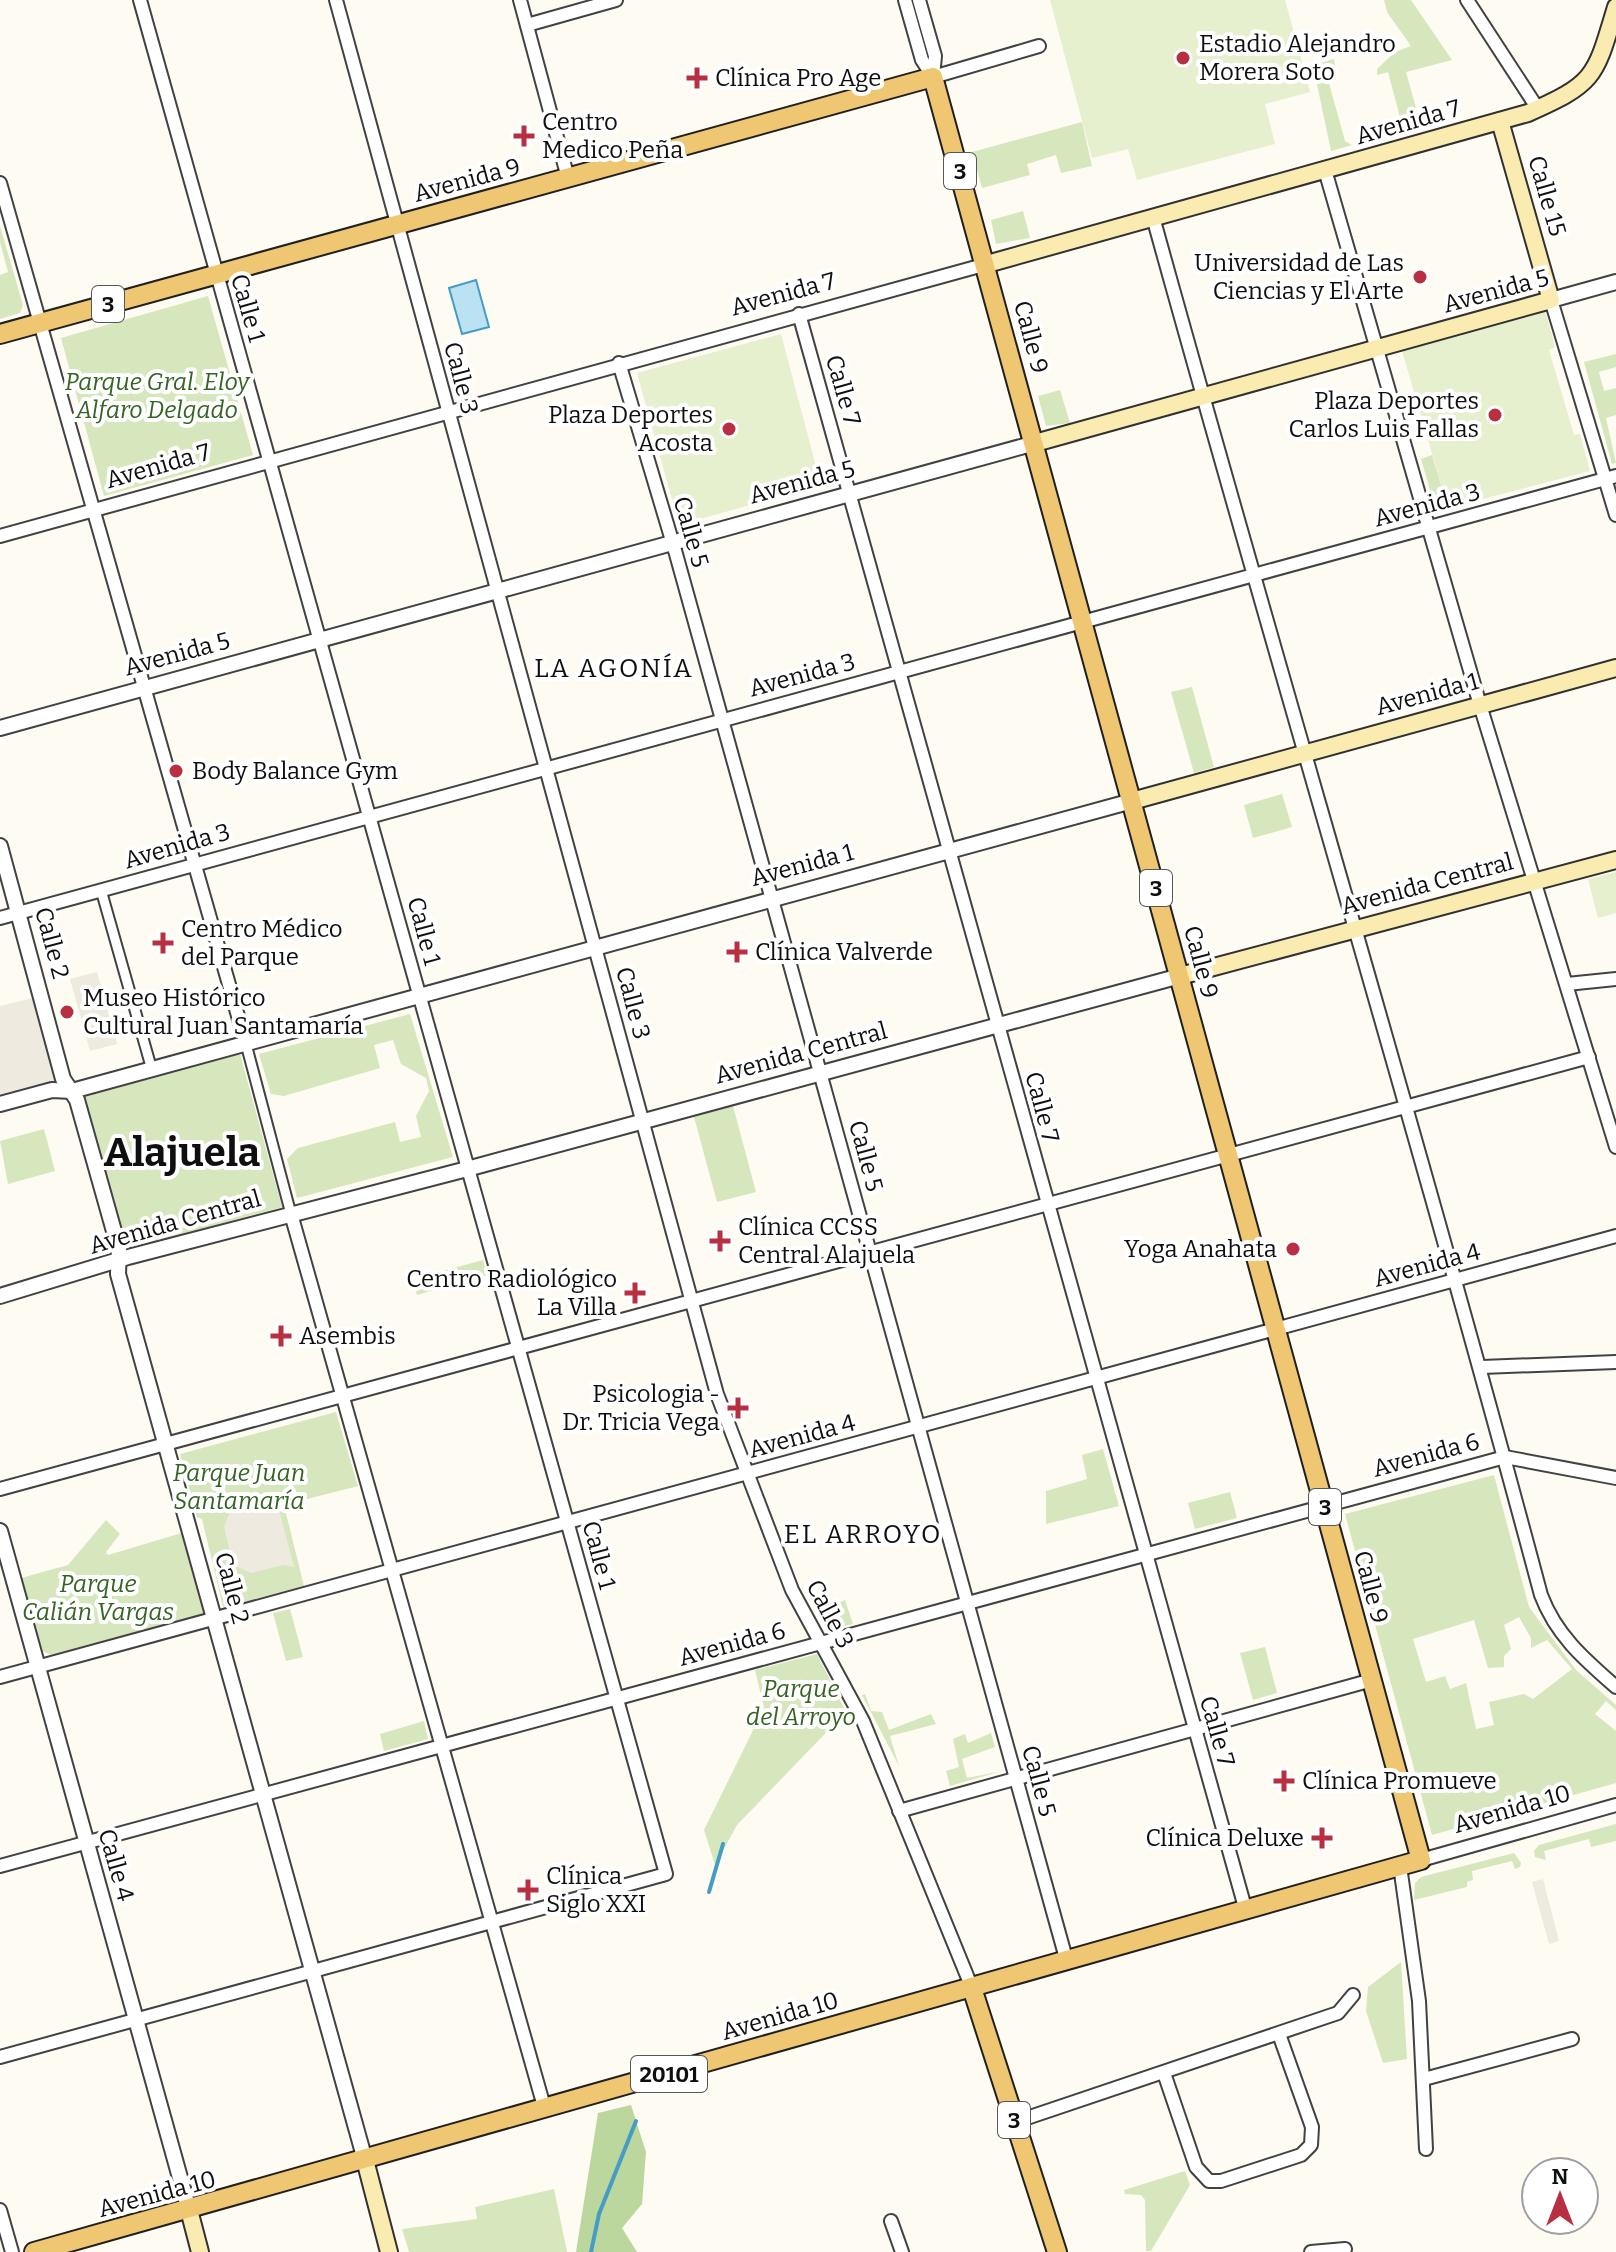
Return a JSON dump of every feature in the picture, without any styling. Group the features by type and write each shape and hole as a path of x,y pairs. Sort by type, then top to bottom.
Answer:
{"main road":[{"name":"Avenida 7","path":"987,264 1538,109 1576,91 1589,77 1603,51 1616,7"},
{"name":"Avenida 9","path":"0,334 933,77"},
{"name":"Calle 9","path":"933,77 987,264 1421,1860"},
{"name":"Calle 15","path":"1500,121 1551,300"},
{"name":"Avenida 5","path":"1035,443 1551,300"},
{"name":"Avenida 1","path":"1132,801 1616,668"},
{"name":"Avenida Central","path":"1180,976 1616,860"},
{"name":"Avenida 10","path":"34,2252 1421,1860"},
{"name":"3","path":"972,1988 1057,2252"},
{"name":"Calle 2","path":"365,2160 390,2250"},
{"path":"189,2210 200,2252"}],"street":[{"name":"Calle 1","path":"140,0 666,1874 492,1924"},
{"name":"Calle 3","path":"336,0 717,1394 792,1590 863,1721 972,1988"},
{"path":"520,0 568,178"},
{"path":"527,25 616,0"},
{"path":"905,0 922,60 933,77"},
{"path":"919,0 935,56 933,77"},
{"path":"1467,0 1538,109"},
{"name":"Avenida 9","path":"933,77 1039,46"},
{"path":"1325,170 1480,705 1616,1147"},
{"path":"0,183 195,863 291,1214 545,2110"},
{"path":"1153,217 1302,753 1482,1367 1541,1595 1553,1622 1569,1644 1616,1687"},
{"name":"Avenida 7","path":"0,536 987,264"},
{"name":"Avenida 5","path":"1551,300 1616,282"},
{"name":"Calle 15","path":"1551,300 1610,478 1616,515"},
{"name":"Calle 7","path":"799,314 1246,1911"},
{"name":"Calle 5","path":"619,363 672,542 1067,1962"},
{"name":"Avenida 5","path":"0,728 1035,443"},
{"name":"Avenida 3","path":"0,918 1610,478"},
{"name":"Avenida 1","path":"0,1104 52,1090 72,1091 152,1070 1132,801"},
{"name":"Calle 2","path":"0,846 63,1079 72,1091 119,1249 118,1274 365,2160"},
{"path":"101,890 152,1070"},
{"name":"Avenida Central","path":"0,1296 119,1260 1180,976"},
{"path":"1567,984 1616,979"},
{"path":"0,1489 1589,1057"},
{"name":"Avenida 4","path":"0,1677 1616,1236"},
{"path":"1482,1367 1616,1362"},
{"name":"Avenida 6","path":"0,1866 1505,1457 1616,1478"},
{"name":"Calle 4","path":"0,1531 189,2210"},
{"path":"899,1811 1372,1680"},
{"name":"Avenida 10","path":"1421,1860 1616,1805"},
{"path":"1400,1866 1419,2001 1426,2149"},
{"path":"0,2057 492,1924"},
{"path":"1015,2122 1338,2013 1353,1995"},
{"path":"1164,2073 1196,2167 1209,2181 1221,2181 1301,2155 1311,2145 1312,2127 1279,2034"},
{"path":"1424,2079 1572,2039"},
{"path":"0,2210 12,2252"},
{"path":"891,2221 902,2252"},
{"path":"1311,2252 1345,2249"}],"green space":[{"name":"Estadio Alejandro Morera Soto","path":"1050,0 1285,0 1310,92 1265,104 1275,144 1137,180 1128,149 1092,158"},
{"path":"1384,0 1411,0 1452,60 1406,72 1421,126 1399,132 1402,125 1388,72 1377,75 1377,69 1395,52 1411,46 1387,12"},
{"path":"1334,59 1336,71 1327,76 1345,141 1352,145 1331,151 1313,65"},
{"path":"1082,122 1092,166 1061,173 1056,155 1027,164 1030,175 982,188 972,152"},
{"path":"1023,211 1030,238 996,244 991,220"},
{"path":"0,226 23,305 20,313 0,319 0,275 8,272 0,242"},
{"name":"Parque Gral. Eloy Alfaro Delgado","path":"208,296 253,455 104,496 61,338"},
{"name":"Plaza Deportes Carlos Luis Fallas","path":"1545,310 1555,347 1549,350 1574,435 1580,434 1590,471 1448,508 1402,351"},
{"name":"Plaza Deportes Acosta","path":"781,334 821,485 679,525 637,373"},
{"path":"1616,354 1616,367 1599,372 1604,391 1616,388 1616,415 1606,418 1616,463 1612,464 1584,362"},
{"path":"1060,390 1070,423 1046,426 1038,396"},
{"path":"1432,455 1448,508 1436,511 1421,459"},
{"path":"1192,687 1214,767 1194,773 1171,692"},
{"path":"1282,794 1292,827 1253,838 1244,805"},
{"path":"1616,872 1616,913 1598,918 1588,879"},
{"path":"410,1014 453,1157 297,1198 287,1159 298,1148 395,1122 400,1142 421,1137 416,1116 429,1091 426,1078 401,1064 393,1040 374,1045 380,1068 284,1096 271,1094 259,1054"},
{"path":"240,1054 282,1207 125,1250 83,1097"},
{"path":"733,1106 756,1192 717,1202 694,1117"},
{"path":"44,1129 55,1171 8,1184 0,1141"},
{"path":"483,1260 487,1275 417,1295 414,1284 436,1278 435,1273"},
{"name":"Parque Juan Santamaría","path":"336,1412 358,1486 284,1505 304,1586 223,1607 202,1519 197,1517 180,1454"},
{"path":"1103,1449 1119,1506 1046,1524 1046,1491 1087,1479 1082,1455"},
{"path":"1494,1475 1529,1607 1576,1670 1616,1705 1616,1710 1606,1701 1595,1714 1616,1731 1616,1783 1432,1835 1345,1514","holes":["1519,1617 1531,1638 1531,1648 1547,1640 1572,1669 1533,1699 1524,1694 1489,1702 1494,1725 1476,1729 1466,1683 1450,1689 1445,1676 1426,1682 1413,1639 1474,1620 1488,1668 1504,1667 1504,1656 1511,1649 1504,1625"]},
{"path":"1230,1492 1237,1518 1195,1529 1188,1503"},
{"name":"Parque Calián Vargas","path":"106,1520 120,1534 106,1552 108,1555 185,1532 206,1610 203,1615 52,1655 42,1651 21,1578 68,1565"},
{"path":"845,1600 853,1624 827,1630 817,1612"},
{"path":"290,1609 303,1657 286,1661 273,1613"},
{"path":"1265,1647 1277,1693 1253,1700 1240,1653"},
{"name":"Parque del Arroyo","path":"817,1654 846,1712 737,1825 715,1865 704,1830 764,1708 755,1670"},
{"path":"865,1694 871,1711 882,1712 889,1730 931,1714 936,1724 890,1736 899,1766 862,1695"},
{"path":"424,1721 428,1739 384,1751 380,1734"},
{"path":"991,1733 995,1747 962,1759 967,1778 1002,1771 950,1786 946,1771 959,1767 953,1739 965,1734 968,1743"},
{"path":"1616,1824 1616,1841 1591,1847 1589,1839 1544,1851 1546,1860 1535,1857 1534,1851 1539,1845"},
{"path":"1514,1853 1521,1863 1520,1867 1515,1869 1512,1861 1472,1871 1473,1880 1467,1882 1467,1887 1414,1900 1415,1883 1421,1877"},
{"path":"1401,1962 1407,2059 1383,2063 1366,2011 1368,1987"},
{"path":"631,2105 646,2152 642,2204 622,2228 637,2252 576,2252 598,2113"},
{"path":"1185,2171 1190,2185 1151,2251 1146,2251 1145,2200 1141,2195 1125,2194 1124,2190"},
{"path":"554,2189 567,2252 409,2252 402,2229 477,2219 475,2207"}],"shaded area":[{"path":"97,972 117,1044 90,1051 70,979"},
{"path":"33,998 56,1081 0,1097 0,1006"},
{"path":"269,1502 278,1506 294,1567 283,1565 251,1573 233,1565 224,1526 231,1510"},
{"path":"1543,1879 1559,1941 1549,1944 1532,1882"}],"water":[{"path":"476,280 489,327 462,334 449,288"}],"waterway":[{"path":"709,1892 723,1844"},
{"path":"591,2252 599,2214 636,2121"}],"place":[{"name":"Estadio Alejandro Morera Soto","path":"1183,58"},
{"name":"Clínica Pro Age","path":"697,78"},
{"name":"Centro Medico Peña","path":"524,136"},
{"name":"Universidad de Las Ciencias y El Arte","path":"1420,277"},
{"name":"Plaza Deportes Carlos Luis Fallas","path":"1495,415"},
{"name":"Plaza Deportes Acosta","path":"729,429"},
{"name":"Body Balance Gym","path":"176,771"},
{"name":"Centro Médico del Parque","path":"163,943"},
{"name":"Clínica Valverde","path":"737,952"},
{"name":"Museo Histórico Cultural Juan Santamaría","path":"67,1012"},
{"name":"Clínica CCSS Central Alajuela","path":"720,1241"},
{"name":"Yoga Anahata","path":"1293,1249"},
{"name":"Centro Radiológico La Villa","path":"635,1293"},
{"name":"Asembis","path":"281,1336"},
{"name":"Psicologia - Dr. Tricia Vega","path":"738,1408"},
{"name":"Clínica Promueve","path":"1284,1781"},
{"name":"Clínica Deluxe","path":"1322,1838"},
{"name":"Clínica Siglo XXI","path":"528,1890"}],"district":[{"name":"LA AGONÍA","path":"614,668"},
{"name":"Alajuela","path":"182,1152"},
{"name":"EL ARROYO","path":"863,1534"}]}
